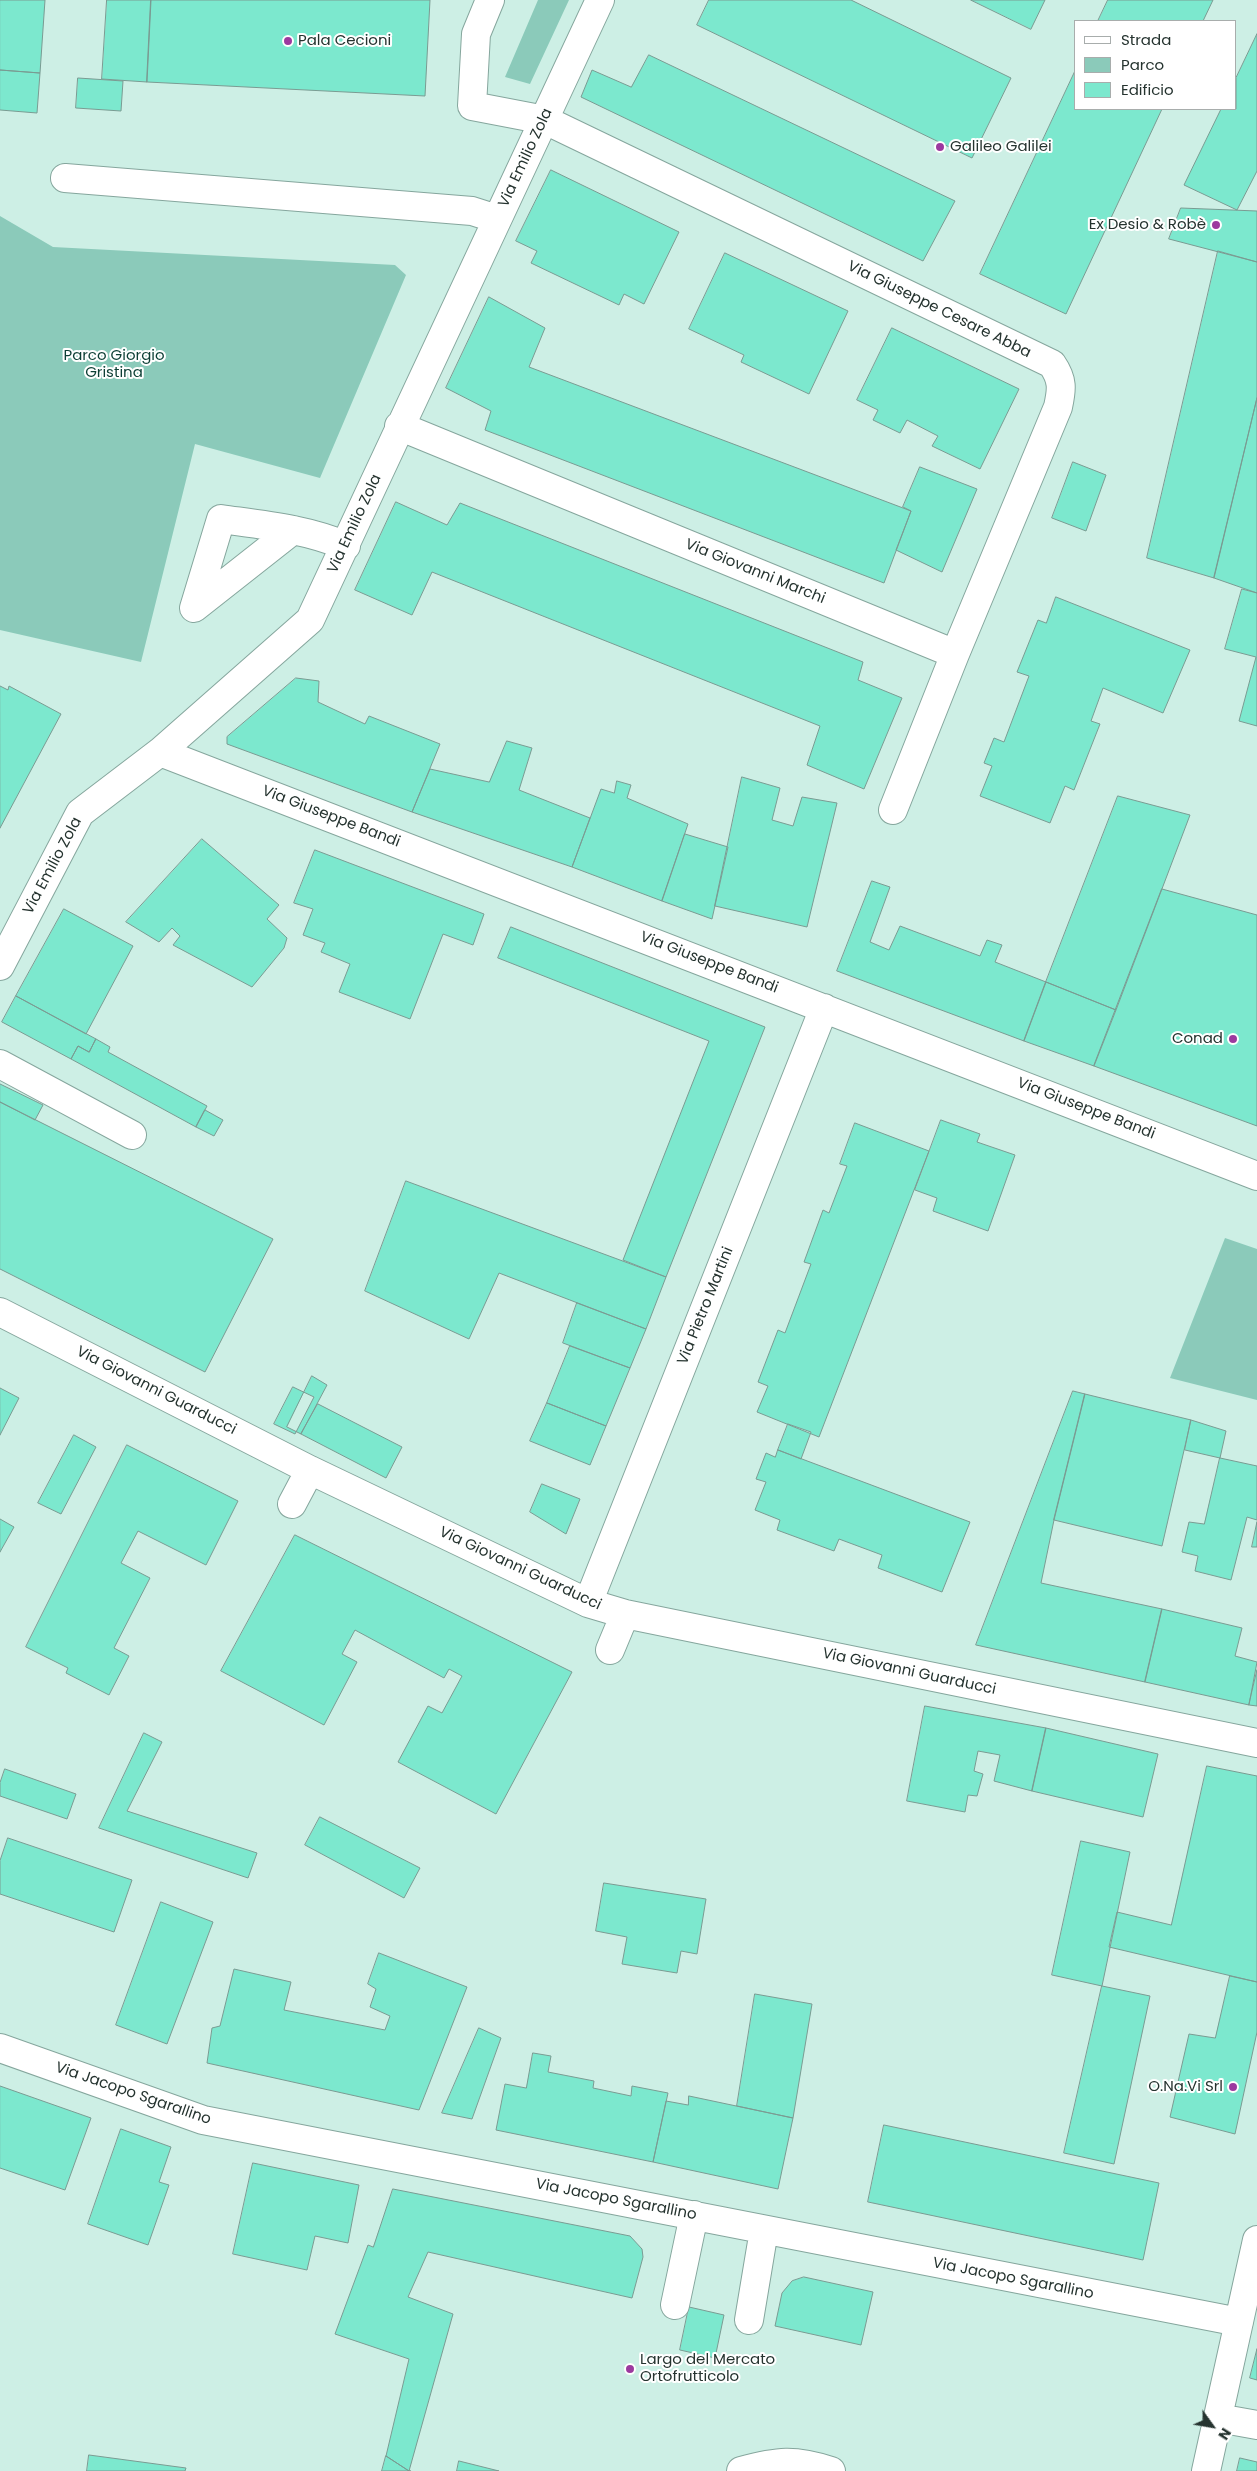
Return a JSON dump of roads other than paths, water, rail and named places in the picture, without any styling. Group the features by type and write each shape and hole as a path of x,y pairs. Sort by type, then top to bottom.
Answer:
{"street":[{"name":"Via Giuseppe Cesare Abba","path":"490,0 476,34 472,106 545,120 1052,364 1060,376 1062,389 1058,407 955,654"},
{"name":"Via Emilio Zola","path":"0,966 80,813 160,752 320,623 346,546 399,426 493,252 497,219 600,0"},
{"path":"65,178 472,211 497,219"},
{"name":"Via Giovanni Marchi","path":"399,426 955,654"},
{"path":"293,530 319,535 346,546"},
{"path":"893,810 955,654"},
{"name":"Via Giuseppe Bandi","path":"160,752 1257,1176"},
{"name":"Via Pietro Martini","path":"588,1603 824,1008"},
{"path":"0,1064 132,1135"},
{"name":"Via Giovanni Guarducci","path":"0,1312 310,1470 588,1603 625,1614 1257,1743"},
{"path":"292,1504 310,1470"},
{"path":"610,1650 625,1614"},
{"name":"Via Jacopo Sgarallino","path":"0,2048 203,2120 1239,2322"},
{"path":"675,2305 694,2216"},
{"path":"749,2320 764,2230"},
{"path":"1206,2471 1257,2240"},
{"path":"1218,2418 1257,2425"},
{"path":"741,2471 781,2461 806,2463 831,2471"}],"place":[{"name":"Pala Cecioni","path":"288,41"},
{"name":"Galileo Galilei","path":"940,147"},
{"name":"Ex Desio & Robè","path":"1216,225"},
{"name":"Conad","path":"1233,1039"},
{"name":"O.Na.Vi Srl","path":"1233,2087"},
{"name":"Largo del Mercato Ortofrutticolo","path":"630,2369"}],"park label":[{"name":"Parco Giorgio Gristina","path":"114,364"}]}
